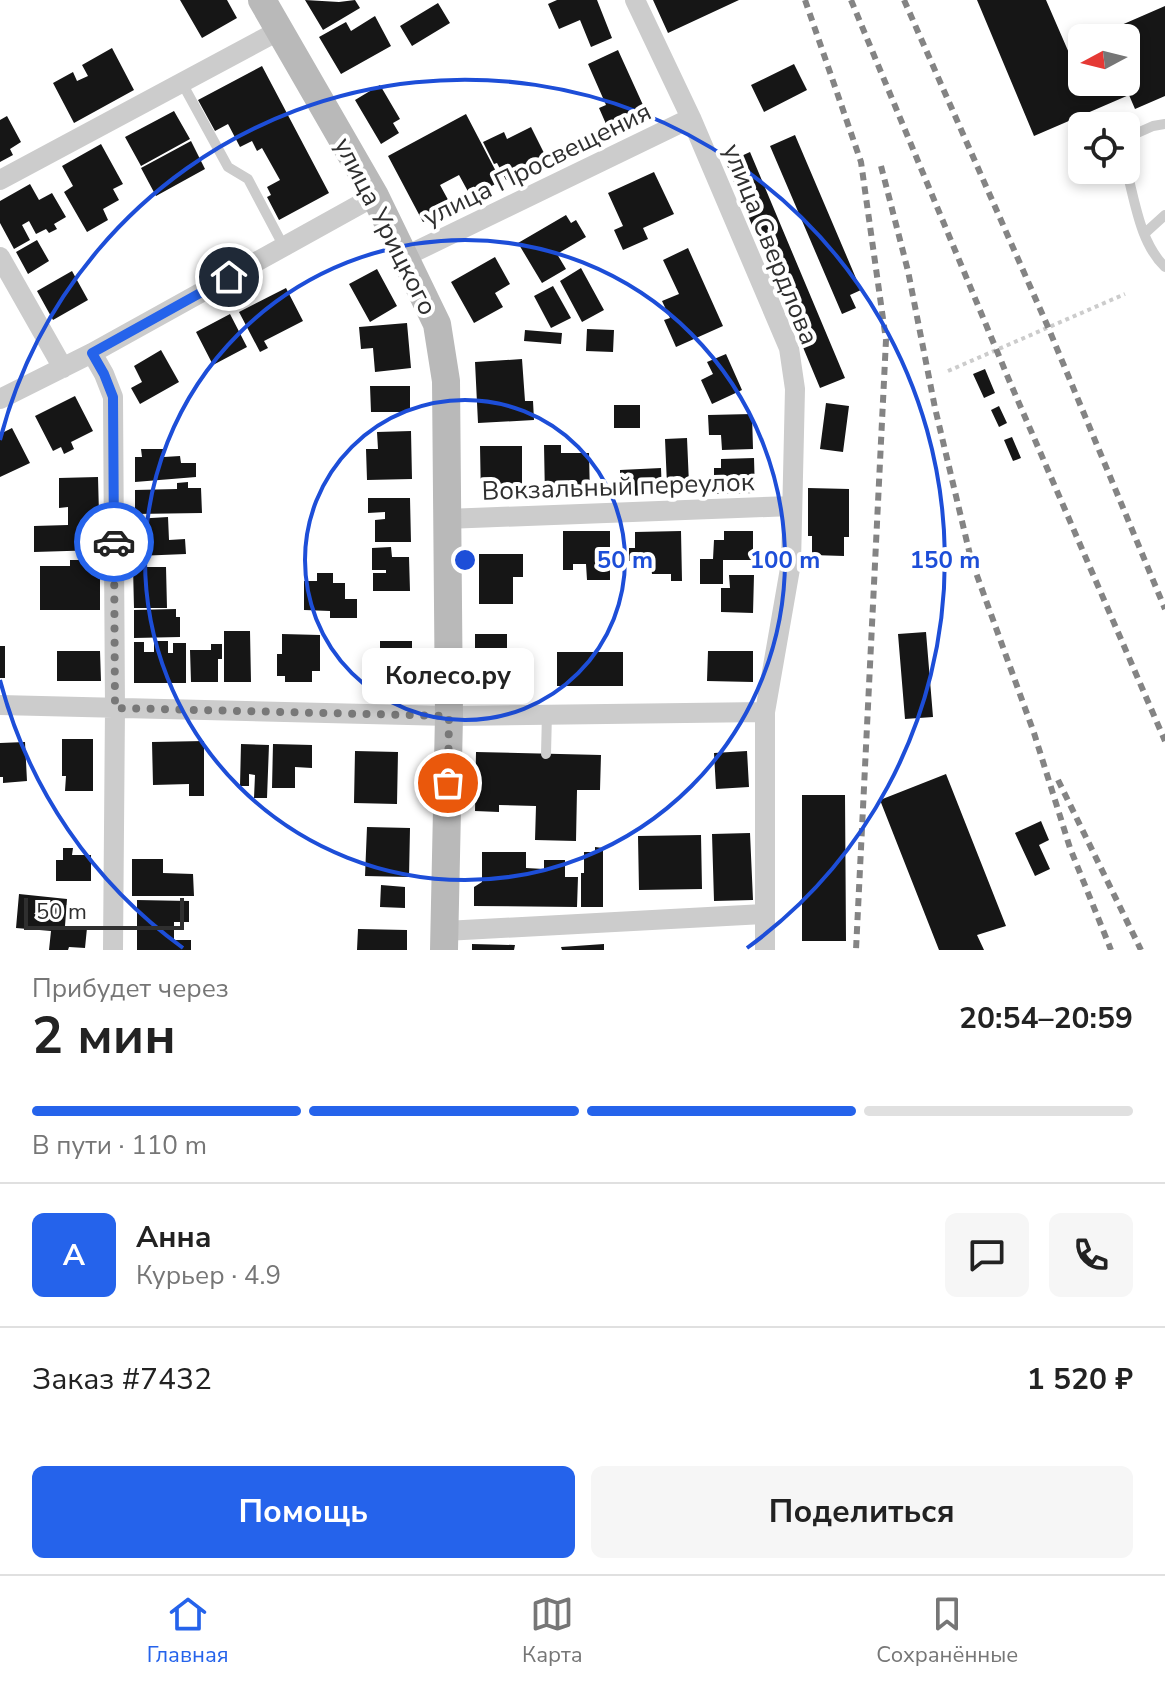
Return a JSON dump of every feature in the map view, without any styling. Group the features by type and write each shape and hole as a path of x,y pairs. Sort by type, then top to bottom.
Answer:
{"main road":[{"name":"улица Урицкого","path":"262,0 375,196 437,324 446,381 449,716 444,941"}],"street":[{"name":"улица Свердлова","path":"635,0 691,118 789,348 795,389 791,563 765,712 765,950"},
{"path":"0,180 280,30"},
{"name":"улица Просвещения","path":"406,256 691,118"},
{"path":"0,399 92,353 375,196"},
{"path":"0,257 63,368"},
{"path":"92,353 113,397 113,950"},
{"name":"Вокзальный переулок","path":"446,519 792,506"},
{"path":"0,705 449,716 765,712"},
{"path":"444,941 764,914"}],"lane":[{"path":"182,83 228,167 248,179 284,247"},
{"path":"1140,132 1165,124"},
{"path":"1130,184 1144,234 1158,261 1165,267"},
{"path":"1144,234 1165,215"},
{"path":"546,754 547,713"}],"path":[{"path":"948,371 1125,294"}],"building":[{"path":"180,0 227,0 237,18 202,38"},
{"path":"305,0 355,0 360,8 323,30"},
{"path":"557,0 597,0 612,38 591,47 580,20 559,29 548,4"},
{"path":"653,0 739,0 668,33"},
{"path":"977,0 1046,0 1068,51 1068,96 1127,96 1090,112 1068,112 1068,121 1034,136"},
{"path":"438,3 450,23 412,46 400,26"},
{"path":"1165,6 1165,96 1135,109 1129,96 1140,96 1140,24 1124,24"},
{"path":"375,16 391,46 341,74 319,37 346,22 351,31"},
{"path":"112,48 134,90 74,123 53,83 73,72 77,81 88,76 82,65"},
{"path":"618,50 648,116 610,133 599,108 606,105 588,64"},
{"path":"794,64 807,90 764,112 751,85"},
{"path":"262,66 329,193 279,220 267,197 271,195 267,187 280,180 262,148 257,151 252,141 240,147 228,124 215,131 198,100"},
{"path":"380,85 400,119 393,123 399,133 381,144 355,100"},
{"path":"174,111 190,139 141,166 125,137"},
{"path":"466,114 501,181 471,197 459,175 440,185 452,207 423,222 388,156"},
{"path":"7,116 21,142 10,149 13,155 0,162 0,120"},
{"path":"531,127 547,159 506,180 483,142 504,132 507,139"},
{"path":"795,135 861,290 850,295 856,308 842,314 770,146"},
{"path":"191,141 205,169 156,196 141,168"},
{"path":"101,144 123,184 113,189 119,200 103,209 108,220 87,232 64,192 73,186 62,166"},
{"path":"750,152 845,378 820,388 726,163"},
{"path":"654,172 674,214 643,228 648,239 623,250 614,230 623,226 608,193"},
{"path":"30,184 39,200 52,193 66,217 54,224 57,229 49,233 46,229 36,234 29,221 22,225 30,240 14,249 0,223 0,201"},
{"path":"566,215 571,223 576,220 586,237 557,254 566,269 542,283 518,243"},
{"path":"37,240 49,261 28,274 16,252"},
{"path":"688,248 723,326 676,347 664,320 670,318 662,301 679,294 663,260"},
{"path":"495,257 510,284 495,293 503,307 474,323 451,282"},
{"path":"581,268 604,310 582,322 560,281"},
{"path":"377,269 397,306 370,322 349,284"},
{"path":"72,271 88,300 53,320 37,291"},
{"path":"553,286 571,318 551,328 534,296"},
{"path":"286,288 303,321 264,341 268,348 260,352 239,312"},
{"path":"230,314 247,347 213,365 196,332"},
{"path":"407,323 411,368 375,372 373,348 361,349 359,327"},
{"path":"587,329 614,330 613,352 586,351"},
{"path":"525,330 562,333 561,344 524,341"},
{"path":"161,350 179,382 140,404 131,388 142,382 134,366"},
{"path":"726,354 742,390 712,404 701,380 713,374 707,362"},
{"path":"522,359 525,401 533,401 534,420 478,423 475,362"},
{"path":"985,369 995,393 984,398 973,374"},
{"path":"370,386 410,386 410,412 371,412"},
{"path":"75,396 93,431 71,442 74,449 64,454 61,447 53,451 35,416"},
{"path":"826,403 849,406 843,452 820,449"},
{"path":"614,405 640,405 640,428 614,428"},
{"path":"999,406 1007,423 999,427 991,410"},
{"path":"752,414 753,449 722,450 721,435 709,435 708,415"},
{"path":"12,428 30,463 0,477 0,434"},
{"path":"411,431 412,479 367,480 366,449 378,449 377,432"},
{"path":"1012,437 1021,458 1013,461 1004,440"},
{"path":"687,438 689,484 667,485 665,439"},
{"path":"544,445 561,445 561,453 589,453 590,497 545,498"},
{"path":"480,446 522,446 522,484 516,484 516,498 481,499"},
{"path":"141,449 164,449 164,457 180,456 181,463 196,463 196,477 135,482 135,457 142,457"},
{"path":"754,458 755,493 714,494 714,468 721,468 721,459"},
{"path":"661,468 662,495 620,496 620,470"},
{"path":"98,477 100,550 34,552 34,526 68,525 68,507 59,508 59,478"},
{"path":"188,482 188,488 201,488 202,513 135,514 135,490 177,489 177,483"},
{"path":"808,488 849,489 849,537 844,537 844,556 812,555 812,536 808,536"},
{"path":"368,498 410,498 411,542 375,542 375,520 385,519 385,512 368,513"},
{"path":"168,517 169,540 185,539 186,554 137,556 135,519"},
{"path":"563,531 610,531 610,580 587,580 586,564 573,564 573,570 563,570"},
{"path":"681,531 682,581 671,581 671,574 652,574 651,565 635,565 635,561 629,561 629,548 635,548 635,532"},
{"path":"724,531 753,531 753,560 723,560 723,584 700,584 700,559 713,559 714,540 724,540"},
{"path":"391,547 392,557 409,557 410,591 373,591 373,573 386,573 386,570 372,570 372,548"},
{"path":"479,554 523,554 523,577 513,577 513,604 479,604"},
{"path":"70,560 100,560 100,610 40,610 40,566 70,566"},
{"path":"133,567 166,567 167,608 134,608"},
{"path":"317,573 333,573 333,583 345,583 345,599 357,599 357,618 330,618 330,611 304,610 304,581 317,581"},
{"path":"729,575 754,575 753,613 721,612 721,588 730,588"},
{"path":"176,609 176,617 180,617 180,637 134,638 134,610"},
{"path":"224,631 250,631 251,682 224,682"},
{"path":"926,632 933,717 905,719 898,634"},
{"path":"282,634 320,635 320,671 312,671 312,682 285,682 285,676 277,676 277,654 282,654"},
{"path":"475,634 507,634 507,687 475,687"},
{"path":"154,641 168,641 168,653 173,653 173,643 186,643 186,683 134,683 134,642 144,642 144,652 154,652"},
{"path":"380,641 412,641 412,682 380,682"},
{"path":"211,644 222,644 222,659 218,659 218,682 191,682 190,650 211,650"},
{"path":"0,646 5,646 5,678 0,678"},
{"path":"57,651 100,651 101,681 57,681"},
{"path":"708,651 753,651 753,682 707,681"},
{"path":"557,652 623,652 623,686 557,686"},
{"path":"62,739 93,739 93,791 65,791"},
{"path":"204,741 204,796 189,796 189,784 153,785 152,742"},
{"path":"25,742 27,781 3,783 3,777 0,777 0,743"},
{"path":"241,744 269,745 267,798 254,798 255,775 249,774 249,786 240,786"},
{"path":"273,744 312,745 312,768 295,767 295,788 272,788"},
{"path":"355,751 398,752 397,804 354,803"},
{"path":"747,751 749,787 716,789 714,753"},
{"path":"476,752 601,755 600,790 577,790 576,841 535,840 536,806 499,805 499,812 475,811"},
{"path":"946,774 1006,926 977,935 984,950 939,950 880,800"},
{"path":"802,795 845,795 846,941 802,941"},
{"path":"1041,821 1049,840 1039,845 1050,869 1035,876 1015,833"},
{"path":"367,827 410,828 409,877 365,876"},
{"path":"750,833 753,900 714,901 712,834"},
{"path":"701,835 702,889 639,890 638,836"},
{"path":"595,847 603,848 603,907 581,907 584,852 595,852"},
{"path":"63,848 73,848 72,855 91,855 91,881 56,881 56,860 63,860"},
{"path":"482,852 526,852 526,868 544,869 544,860 565,860 565,877 578,877 577,907 474,906 474,887 482,882"},
{"path":"132,859 163,859 163,873 193,874 194,896 132,896"},
{"path":"381,885 405,887 405,908 380,907"},
{"path":"19,894 67,899 65,926 87,928 85,948 49,950 51,931 16,928"},
{"path":"137,900 189,901 189,922 174,922 174,940 191,940 191,950 137,950"},
{"path":"358,929 407,930 407,950 357,950"},
{"path":"472,944 515,945 514,950 472,950"},
{"path":"604,944 604,950 562,950 561,947"}],"railway":[{"path":"805,0 861,162 886,340 856,950"},
{"path":"851,0 1009,380 1165,741"},
{"path":"904,0 1048,327 1165,609"},
{"path":"881,166 908,271 935,408 971,559 1034,733 1070,848 1111,950"},
{"path":"1058,780 1141,950"}],"way so far":[{"path":"114,542 115,708 449,716 448,783"}],"place":[{"name":"Колесо.ру","path":"448,783"}],"route":[{"path":"114,542 113,397 92,353 229,277"}]}
